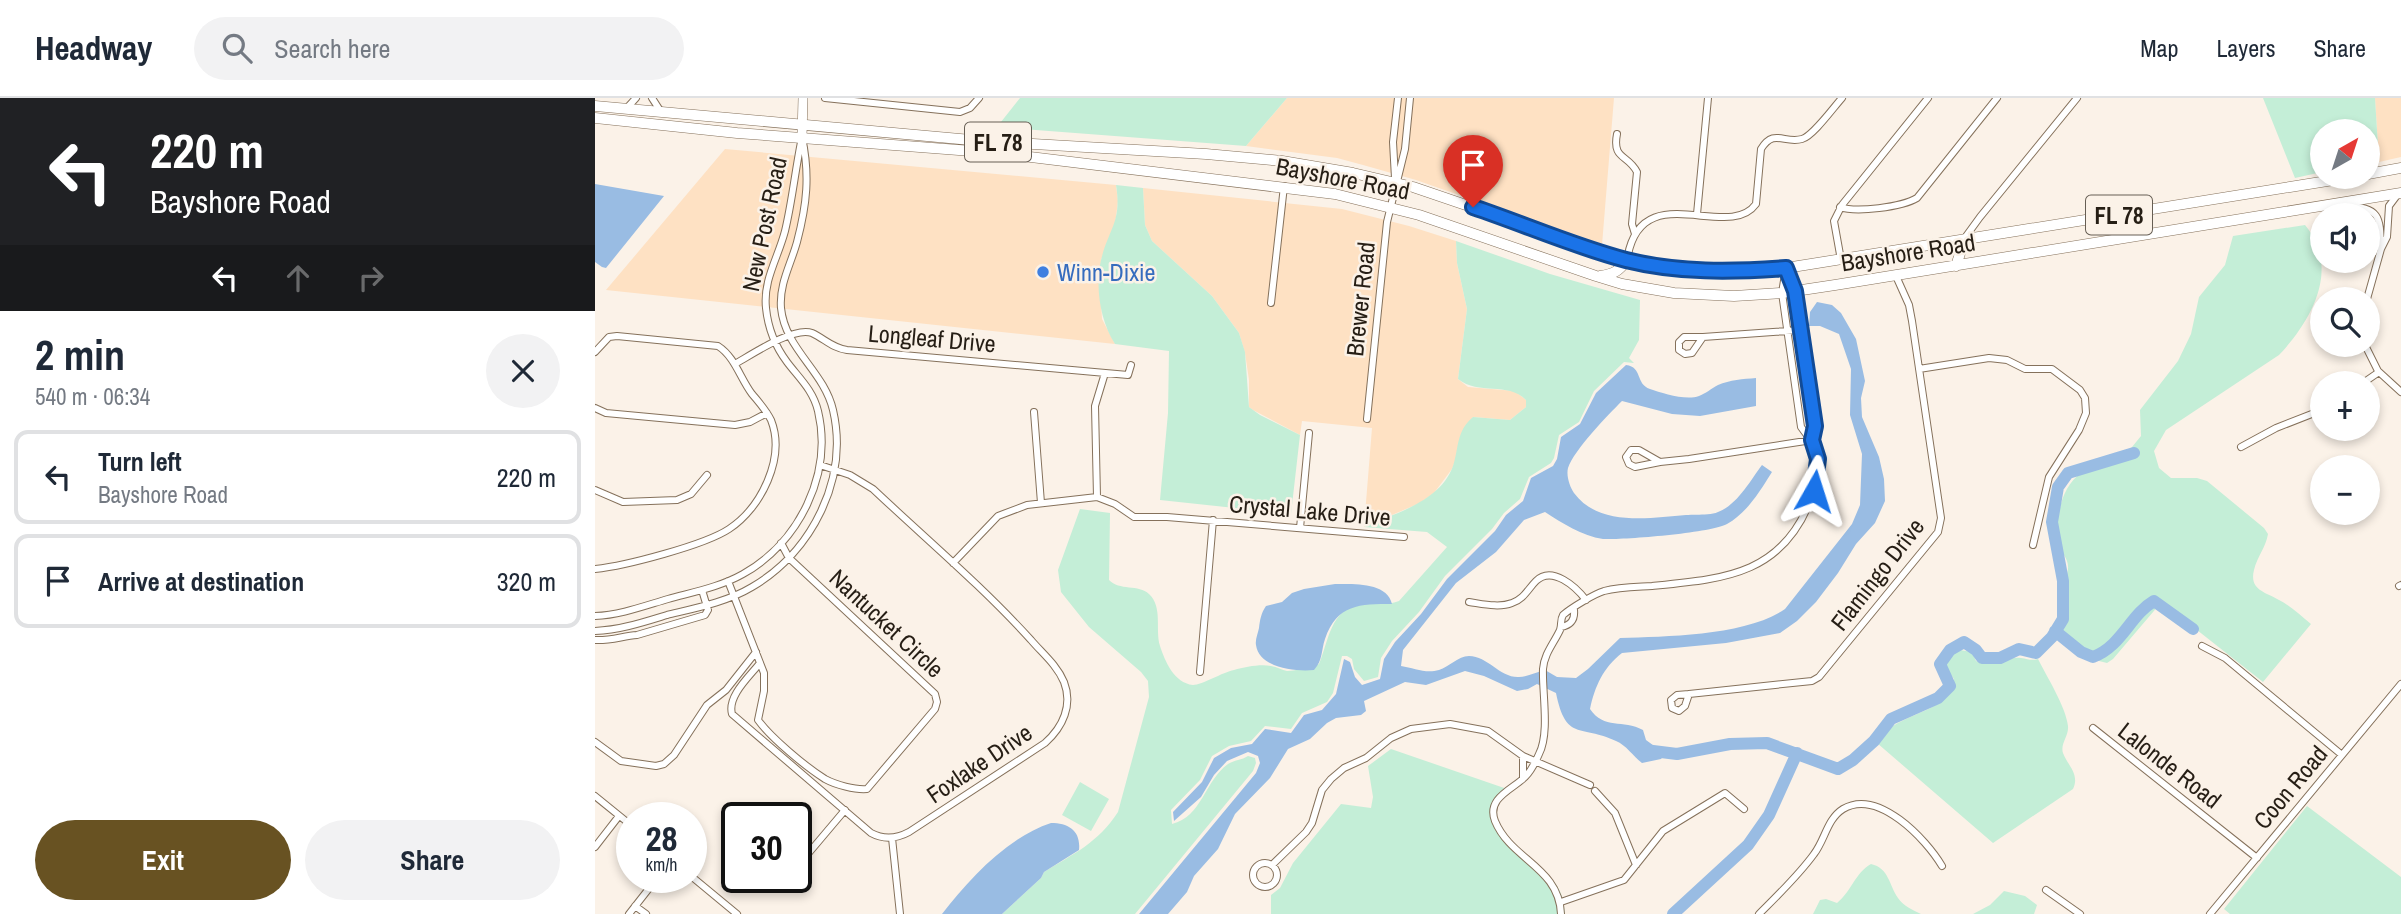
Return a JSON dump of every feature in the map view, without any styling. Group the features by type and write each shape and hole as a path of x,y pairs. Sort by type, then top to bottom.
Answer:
{"main road":[{"name":"Bayshore Road","path":"595,106 982,141 1275,160 1395,183 1459,202 1627,260 1712,271 1786,268 1841,260 2310,184"},
{"name":"Bayshore Road","path":"595,118 737,133 998,153 1335,194 1390,206 1596,276 1674,293 1734,296 1782,293 2310,209"},
{"path":"1108,167 1110,149"},
{"path":"2380,172 2401,168"},
{"name":"Bayshore Road","path":"2347,203 2399,193"},
{"path":"1956,266 1963,241"},
{"path":"1596,276 1613,274 1620,270 1627,260"}],"street":[{"path":"626,108 636,98"},
{"path":"652,98 660,112"},
{"path":"802,137 803,98"},
{"path":"825,98 960,112 970,108 979,98"},
{"path":"1395,183 1393,161 1398,98"},
{"path":"1395,183 1405,149 1410,98"},
{"path":"1697,214 1708,98"},
{"path":"1627,260 1635,234 1655,216 1728,216 1745,214 1751,210 1756,204 1760,156 1766,141 1773,137 1795,140 1809,136 1842,98"},
{"path":"1841,260 1834,221 1840,207 1928,98"},
{"path":"1963,241 2077,98"},
{"path":"1840,207 1856,210 1903,204 1917,198 1995,99"},
{"path":"1617,135 1615,147 1618,154 1633,165 1637,172 1632,223 1635,234"},
{"name":"New Post Road","path":"595,616 626,611 728,582 759,564 781,543 807,505 820,464 821,430 810,391 787,363 775,342 765,301 769,272 785,232 802,137"},
{"name":"New Post Road","path":"595,631 624,627 734,596 761,581 789,558 818,517 835,468 836,428 831,402 824,385 797,351 784,325 781,303 808,187 802,137"},
{"name":"Brewer Road","path":"1367,419 1376,320 1395,183"},
{"path":"1271,303 1284,186"},
{"path":"2370,287 2381,248 2387,237 2389,206 2399,193"},
{"path":"2380,234 2381,248"},
{"path":"1786,268 1795,291 1815,426 1812,440"},
{"path":"1561,914 1561,902 1547,876 1518,852 1495,821 1493,814 1498,798 1523,779 1539,754 1543,739 1543,667 1561,627 1563,614 1574,610 1586,600 1614,589 1743,572 1764,560 1792,533 1809,506 1816,483 1818,459 1812,440 1801,427 1782,293 1786,268"},
{"name":"Flamingo Drive","path":"1689,694 1812,681 1819,677 1938,532 1941,518 1909,305 1896,276"},
{"path":"765,301 781,303"},
{"path":"1703,338 1800,330"},
{"name":"Longleaf Drive","path":"789,335 802,331 810,333 831,346 847,350 1105,373 1128,375 1131,365"},
{"path":"735,364 789,335"},
{"path":"595,352 609,337 617,336 718,346 726,351 747,387 767,413 773,426 775,442 770,471 760,494 739,520 721,533 703,541 595,569"},
{"path":"1919,369 1989,358 2007,360 2025,369 2052,369 2080,390 2085,398 2086,413 2079,430 2049,477 2033,545"},
{"path":"953,563 998,516 1018,507 1097,498 1095,406 1105,373"},
{"path":"2380,374 2401,392"},
{"path":"595,408 606,413 735,425 750,422 767,413"},
{"path":"1034,412 1041,503"},
{"path":"2241,447 2276,428 2310,415"},
{"path":"1300,528 1310,433"},
{"path":"1660,462 1639,450 1631,450 1626,457 1629,464 1635,467 1812,440"},
{"name":"Foxlake Drive","path":"820,464 857,478 873,489 953,563 1018,625 1055,667 1065,684 1067,694 1066,713 1058,730 1045,743 917,828 901,837 892,838"},
{"path":"595,489 623,502 677,500 691,494 707,475"},
{"name":"Crystal Lake Drive","path":"1097,498 1115,504 1134,517 1213,520 1404,537"},
{"name":"Crystal Lake Drive","path":"1200,672 1213,520"},
{"name":"Nantucket Circle","path":"728,582 760,663 764,682 758,720 825,779 860,790 867,789 935,709 935,694 789,558 781,543"},
{"path":"1469,602 1497,606 1512,603 1525,595 1541,577 1549,575 1570,583 1586,600"},
{"path":"595,640 637,635 705,615 708,612 702,590"},
{"path":"1561,627 1572,622 1574,610"},
{"path":"2202,646 2225,658 2342,755"},
{"path":"595,742 621,761 656,766 664,764 674,755 707,705 726,690 756,652"},
{"path":"760,663 733,698 730,706 732,714 870,833 892,838 900,914"},
{"name":"Coon Road","path":"2210,914 2401,684"},
{"path":"1272,865 1306,832 1312,823 1322,790 1331,779 1404,731 1450,724 1472,727 1496,735 1523,756 1590,785"},
{"name":"Lalonde Road","path":"2093,728 2257,858"},
{"path":"1523,756 1523,779"},
{"path":"1595,791 1615,813 1636,865"},
{"path":"1561,902 1625,880 1663,831 1725,793 1744,809"},
{"path":"595,796 616,814"},
{"path":"1759,914 1812,857 1836,815 1858,804 1873,804 1886,810 1927,845 1942,866"},
{"path":"812,849 845,810"},
{"path":"595,847 616,820"},
{"path":"707,889 737,914"},
{"path":"2046,890 2080,914"},
{"path":"629,914 645,893"},
{"path":"635,906 646,914"}],"shaded area":[{"path":"1287,98 1614,98 1602,245 1416,180 1363,165 1337,158 1246,146"},
{"path":"2375,98 2401,98 2401,157 2380,162 2380,119 2376,119"},
{"path":"725,149 1116,185 1118,201 1115,225 1101,260 1100,285 1102,319 1115,344 606,290"},
{"path":"1143,188 1342,209 1456,241 1457,263 1467,309 1458,379 1468,387 1515,391 1526,400 1526,407 1510,420 1473,417 1452,469 1434,493 1420,503 1364,527 1372,428 1302,421 1300,435 1249,407 1249,380 1239,333 1212,296 1152,241 1145,225"}],"green space":[{"path":"1020,98 1287,98 1246,146 997,127"},
{"path":"2263,98 2375,98 2376,119 2310,119 2310,175 2295,178"},
{"path":"1116,185 1143,188 1145,225 1152,241 1212,296 1239,333 1245,352 1249,407 1300,435 1291,514 1160,500 1168,413 1169,351 1115,344 1100,304 1099,270 1116,217"},
{"path":"2305,225 2310,232 2310,273 2321,273 2319,287 2310,287 2310,312 2279,355 2166,430 2154,451 2159,468 2171,478 2197,478 2207,481 2264,528 2268,534 2255,565 2254,582 2259,590 2288,605 2311,624 2263,682 2164,604 2159,605 2107,663 2099,661 2056,632 2068,569 2058,535 2058,515 2064,495 2081,473 2095,467 2119,463 2141,436 2140,410 2178,361 2191,334 2199,297 2225,265 2233,236"},
{"path":"1456,241 1550,274 1640,300 1639,340 1629,358 1634,363 1624,362 1594,391 1579,422 1559,435 1551,463 1529,477 1520,499 1445,576 1419,612 1392,641 1381,658 1378,677 1364,681 1354,669 1352,659 1342,656 1333,693 1327,702 1302,713 1291,729 1265,726 1251,741 1229,746 1212,756 1200,780 1171,810 1172,824 1190,814 1220,771 1228,764 1248,756 1255,758 1256,763 1253,771 1135,914 1002,914 1041,878 1044,872 1093,840 1118,812 1149,697 1148,681 1141,672 1089,627 1061,592 1058,570 1080,509 1110,513 1109,580 1118,585 1145,591 1153,599 1160,646 1165,658 1176,676 1193,685 1229,671 1248,667 1267,665 1287,671 1319,664 1332,627 1343,612 1361,604 1399,601 1447,547 1427,532 1364,527 1415,505 1438,489 1453,466 1459,440 1473,417 1510,420 1526,407 1526,400 1518,394 1502,389 1475,387 1458,379 1467,309 1457,263"},
{"path":"1960,650 1972,652 1976,661 1990,664 2015,658 2038,659 2067,718 2067,733 2062,750 2074,774 2073,789 1993,843 1877,743 1893,726 1946,697 1954,679 1946,668 1949,656"},
{"path":"1391,749 1510,790 1497,806 1498,822 1511,841 1555,883 1565,914 1271,914 1271,895 1280,888 1293,863 1341,804 1371,808 1373,797 1368,766"},
{"path":"1080,782 1109,799 1091,831 1062,815"},
{"path":"2307,806 2401,877 2401,914 2230,914 2224,909"},
{"path":"1871,864 1882,869 1898,898 1908,908 1921,914 1813,914 1820,900 1837,903 1861,872"},
{"path":"2004,891 2025,896 2037,905 2034,914 1973,914 1990,905"}],"water":[{"path":"595,184 664,196 606,268 595,262"},
{"path":"1817,302 1832,305 1841,313 1856,339 1865,381 1861,398 1862,417 1879,457 1885,501 1875,523 1856,544 1816,602 1780,633 1726,643 1622,653 1610,665 1597,685 1590,709 1601,720 1643,730 1646,740 1665,754 1661,759 1642,763 1620,743 1576,729 1565,719 1556,693 1537,684 1517,691 1484,676 1465,671 1426,685 1405,682 1364,701 1366,711 1361,715 1336,718 1310,739 1288,749 1270,778 1235,814 1218,849 1194,876 1187,892 1168,914 1139,914 1256,773 1260,763 1258,756 1248,752 1227,761 1214,775 1201,797 1174,821 1173,812 1202,782 1214,758 1231,748 1252,744 1265,729 1291,733 1304,715 1322,710 1336,694 1344,659 1350,662 1355,677 1362,685 1380,679 1384,659 1395,642 1421,614 1447,579 1495,531 1506,515 1523,501 1531,478 1553,466 1561,437 1580,424 1596,393 1626,365 1635,369 1645,387 1681,397 1699,396 1723,383 1756,378 1756,406 1700,416 1672,414 1622,401 1592,433 1571,461 1568,474 1574,493 1585,504 1611,516 1641,518 1710,514 1731,504 1762,465 1772,472 1753,501 1727,524 1686,533 1647,537 1603,539 1573,529 1545,512 1524,520 1496,552 1456,583 1403,650 1401,666 1434,671 1469,656 1482,659 1512,676 1525,676 1545,670 1557,677 1576,678 1620,638 1728,630 1768,618 1785,609 1852,524 1860,505 1862,454 1850,415 1851,369 1839,334 1820,326 1809,326 1810,312"},
{"path":"1335,584 1377,588 1389,597 1392,604 1360,606 1343,613 1330,627 1314,670 1279,667 1264,659 1256,643 1266,606 1282,602 1292,593 1304,589"},
{"path":"1051,823 1072,829 1078,838 1079,850 1044,872 1041,878 1002,914 942,914 964,887 1005,849 1035,829"}],"waterway":[{"path":"1645,750 1677,754 1730,744 1767,743 1838,769 1853,760 1874,741 1891,719 1938,698 1950,686 1940,664 1950,650 1964,642 1982,658 2000,658 2019,649 2036,653 2052,637 2063,619 2063,581 2052,522 2058,487 2068,473 2134,453"},
{"path":"2055,631 2081,652 2093,657 2111,646 2138,614 2154,601 2193,629"},
{"path":"1673,914 1748,845 1769,815 1797,753"}],"place":[{"name":"Winn-Dixie","path":"1043,272"}],"route":[{"path":"1473,207 1590,249 1651,265 1712,271 1786,268 1795,291 1815,426 1812,440 1818,459 1814,491"}]}
